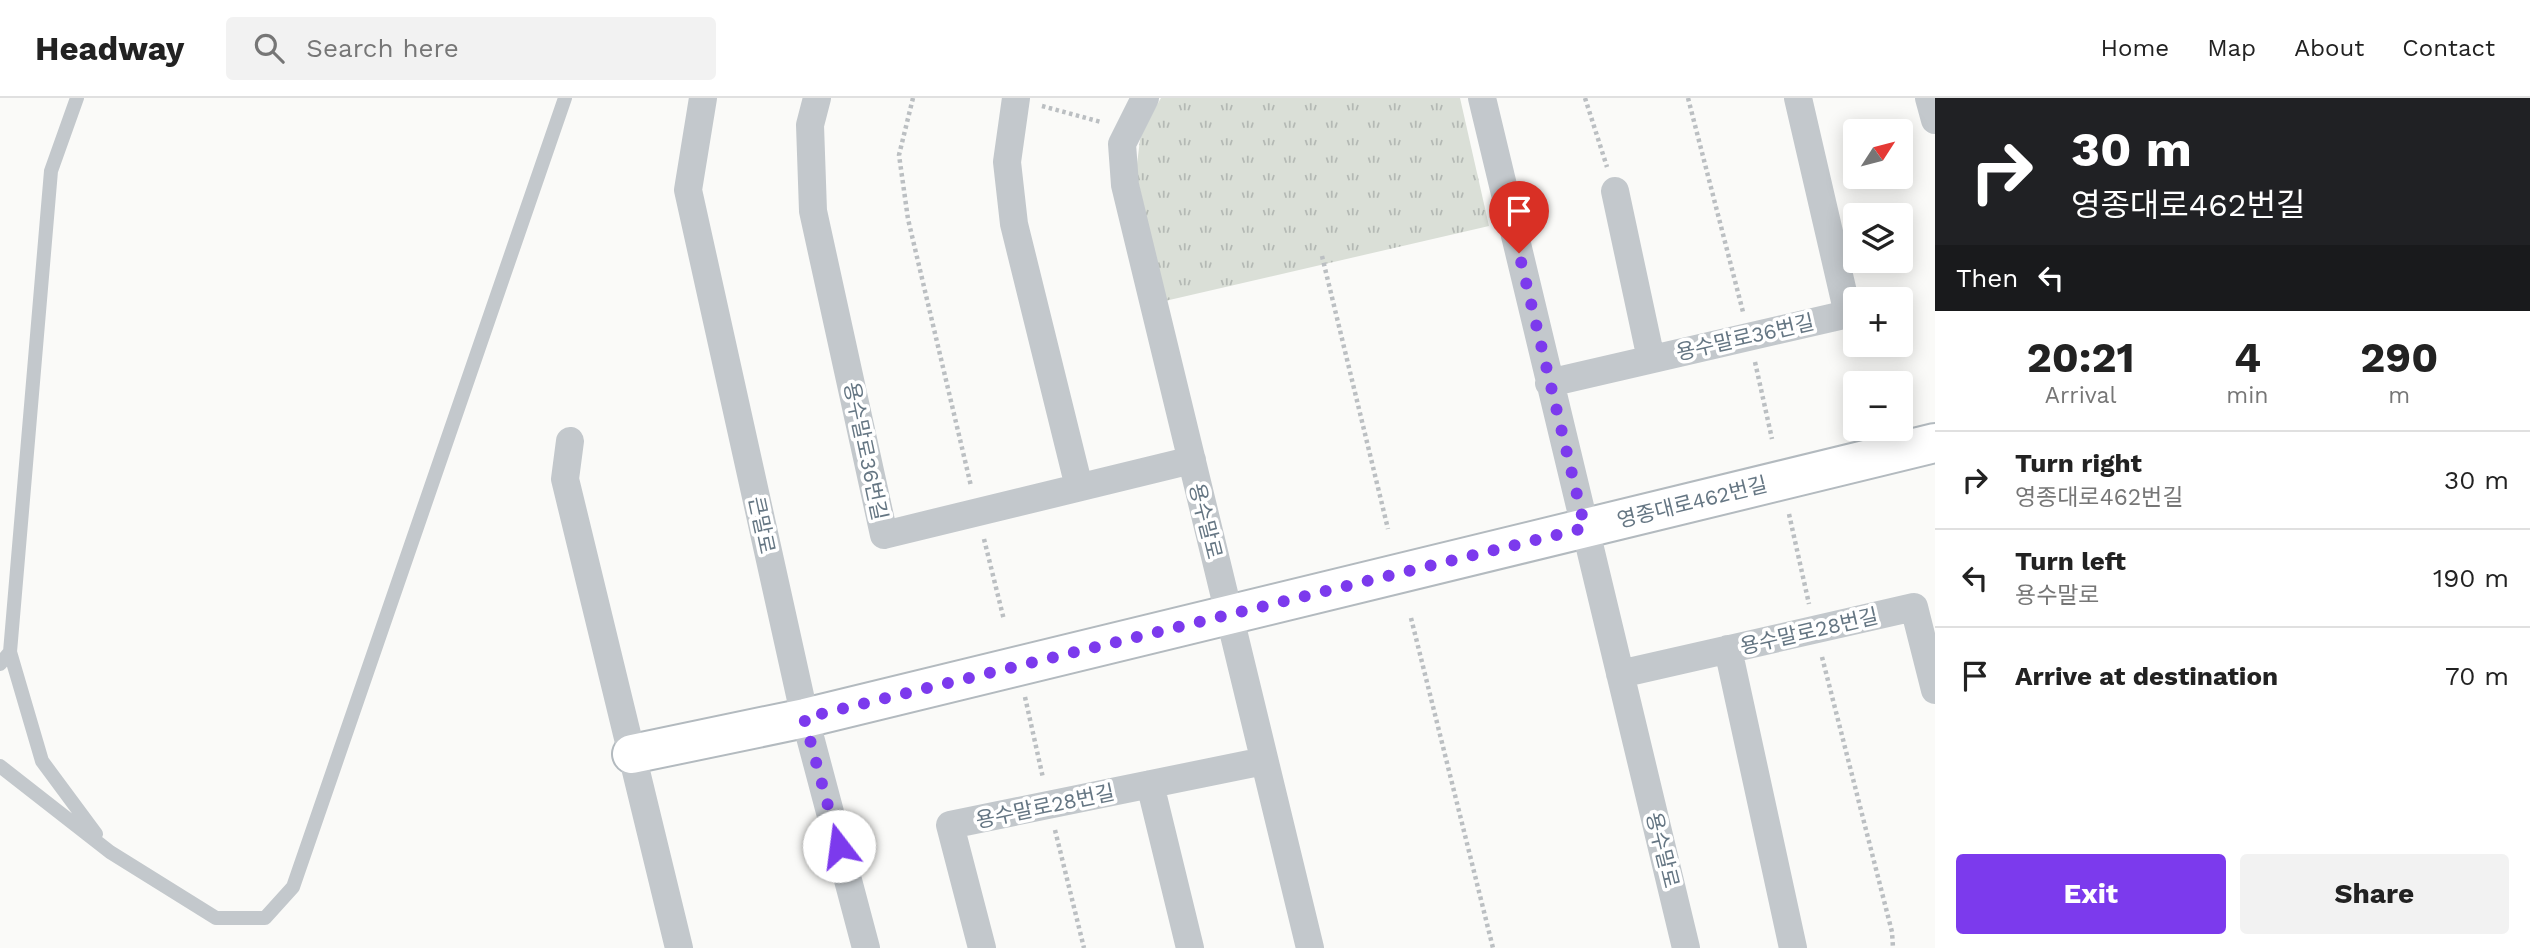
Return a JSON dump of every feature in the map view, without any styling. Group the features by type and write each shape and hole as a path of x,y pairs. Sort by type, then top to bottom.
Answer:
{"street":[{"name":"큰말로","path":"703,98 688,190 804,718 866,948"},
{"name":"용수말로36번길","path":"817,98 810,125 813,211 884,535 1192,460"},
{"path":"1016,98 1007,162 1014,224 1079,487"},
{"name":"용수말로","path":"1145,98 1122,144 1125,185 1310,948"},
{"name":"용수말로","path":"1482,98 1686,948"},
{"name":"용수말로36번길","path":"1549,383 1848,314 1798,98"},
{"path":"1929,98 1935,120"},
{"path":"1615,191 1651,359"},
{"path":"570,441 565,479 679,948"},
{"name":"영종대로462번길","path":"632,754 804,718 1935,443"},
{"name":"용수말로28번길","path":"1620,674 1914,607 1935,690"},
{"path":"1728,649 1793,948"},
{"name":"용수말로28번길","path":"982,948 950,825 1264,761"},
{"path":"1150,784 1190,948"}],"lane":[{"path":"77,98 51,171 10,652 42,761 110,852"},
{"path":"0,765 110,852 216,918 265,918 293,887 565,98"},
{"path":"0,664 10,652"}],"path":[{"path":"913,98 899,155 908,219 1003,620"},
{"path":"1016,98 1129,130"},
{"path":"1584,98 1615,191"},
{"path":"1688,98 1749,336 1772,439"},
{"path":"1322,256 1388,529"},
{"path":"1789,514 1815,630 1892,932 1893,948"},
{"path":"1411,618 1493,948"}],"green space":[{"path":"1161,98 1460,98 1489,226 1165,301 1136,172 1141,132"}],"route":[{"path":"839,846 804,718 1585,528 1519,253"}]}
